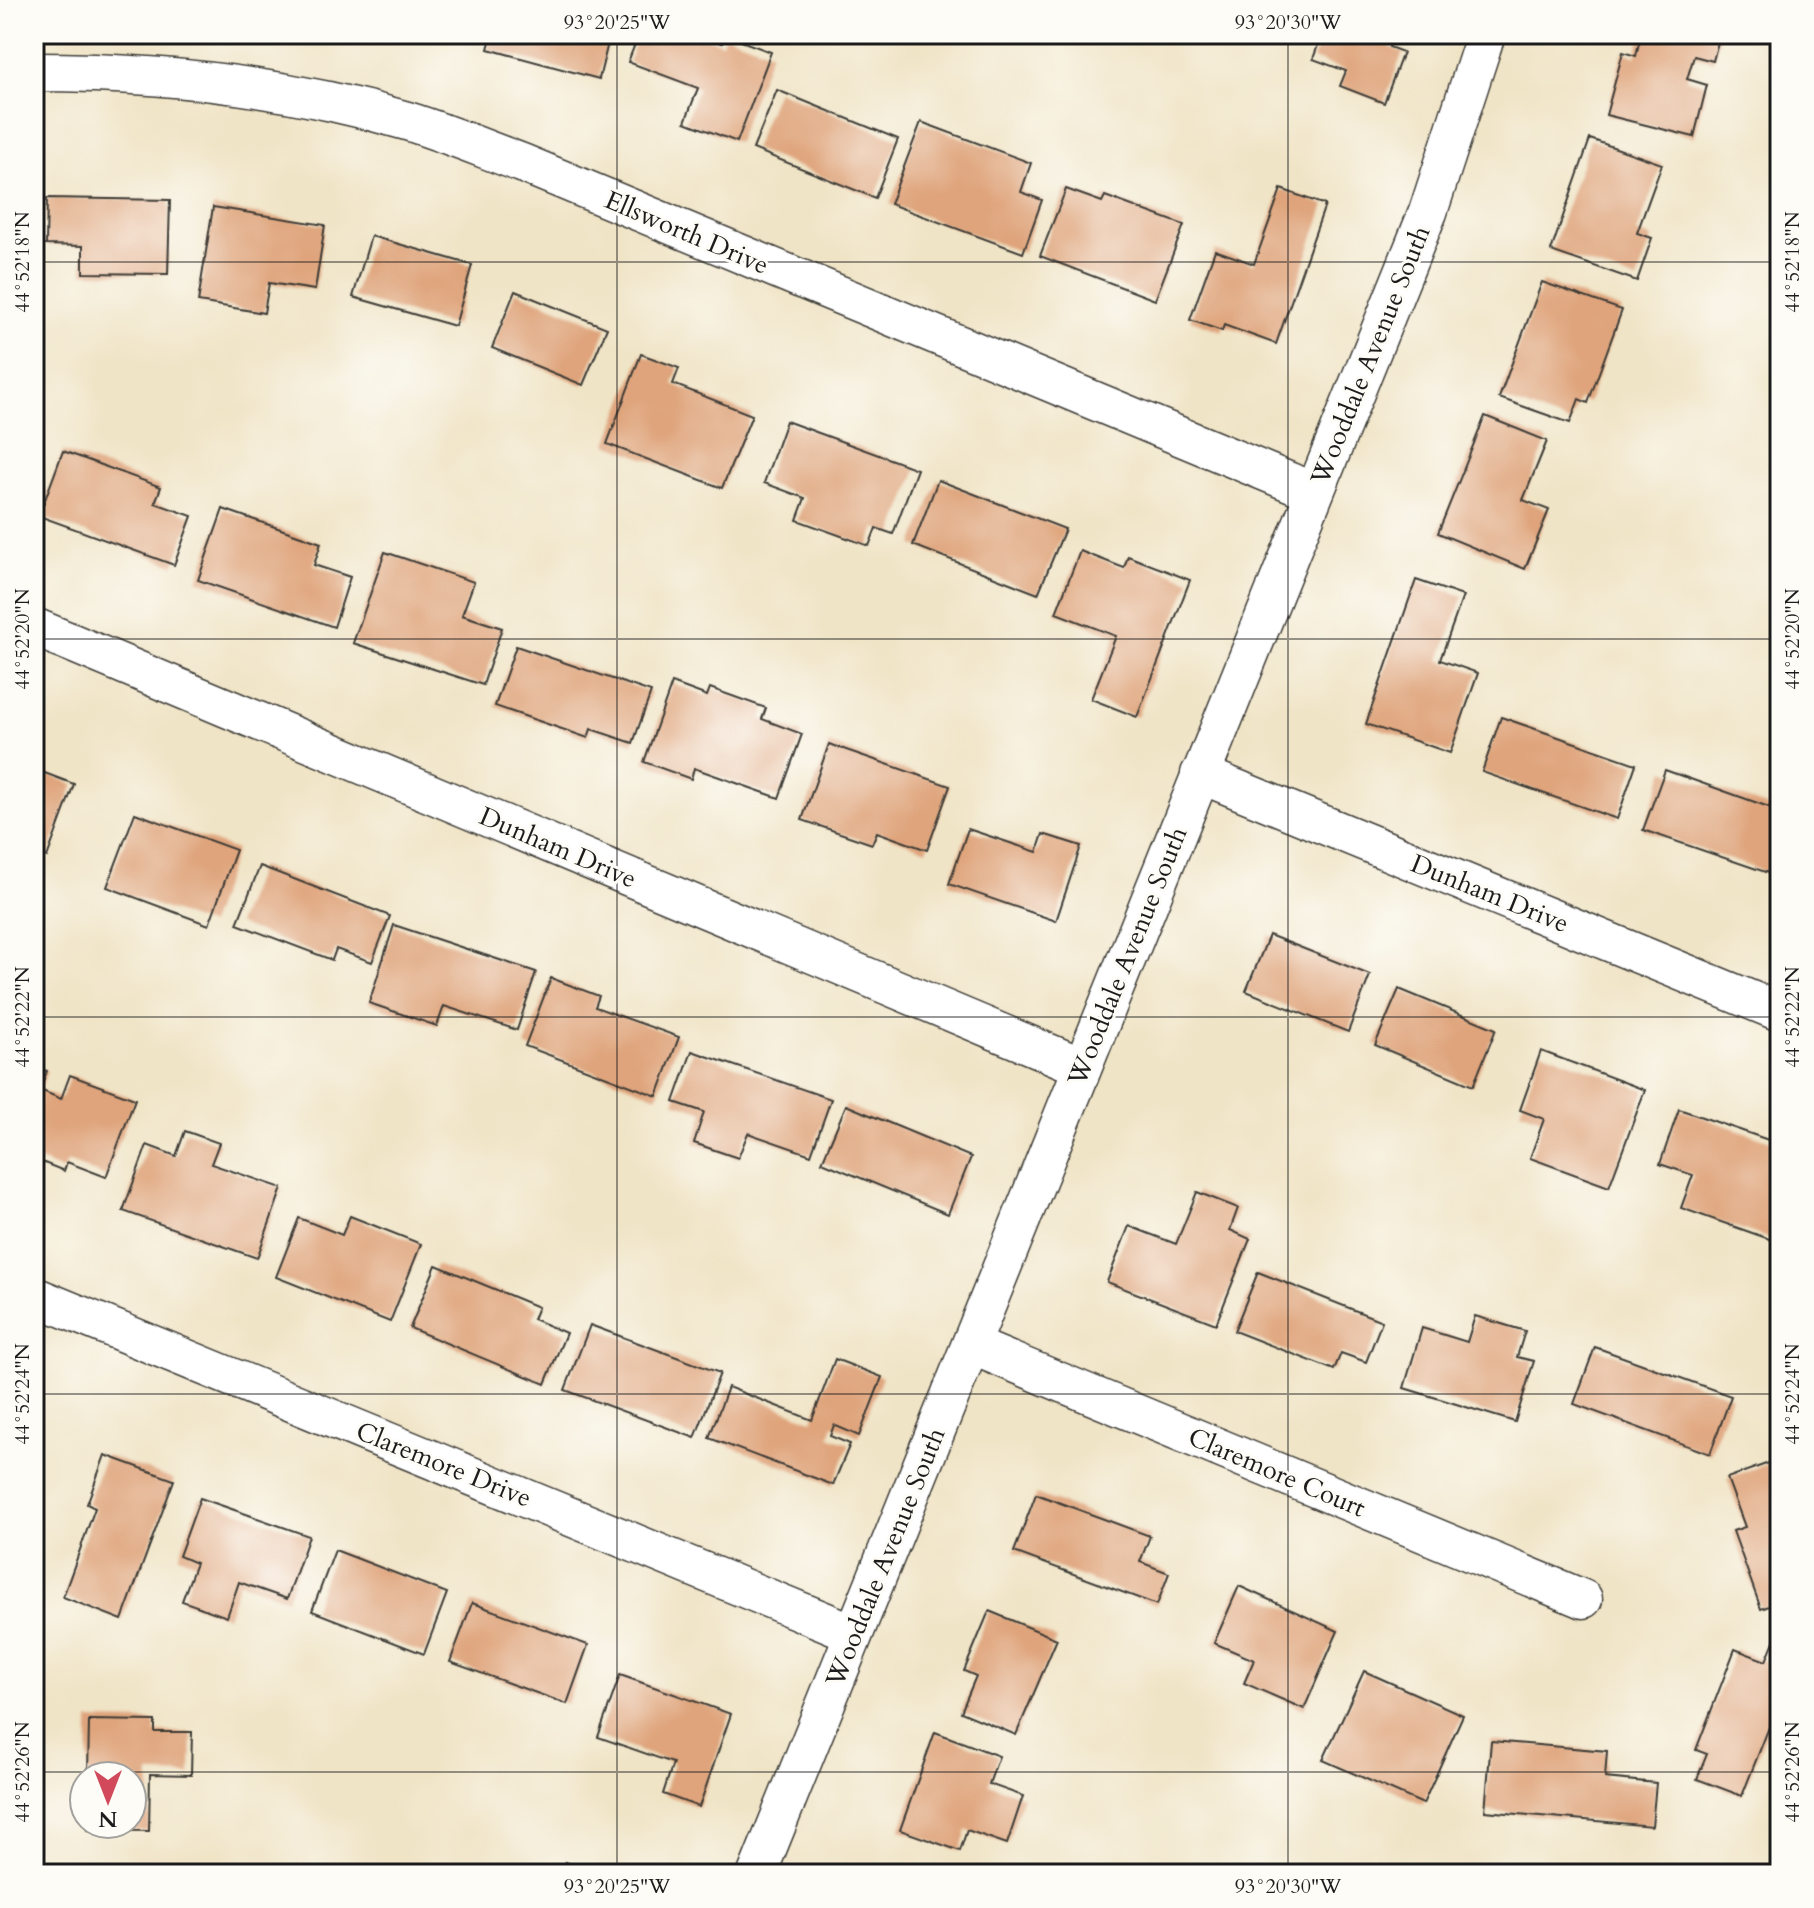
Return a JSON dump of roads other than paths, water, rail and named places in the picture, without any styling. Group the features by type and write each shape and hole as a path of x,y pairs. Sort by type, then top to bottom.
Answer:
{"street":[{"name":"Wooddale Avenue South","path":"757,1874 1428,212 1486,34"},
{"name":"Ellsworth Drive","path":"34,72 168,75 290,93 407,122 522,163 1314,492"},
{"name":"Dunham Drive","path":"34,627 1082,1067"},
{"name":"Dunham Drive","path":"1200,774 1780,1012"},
{"name":"Claremore Drive","path":"34,1296 853,1633"},
{"name":"Claremore Court","path":"971,1345 1583,1599"}]}
